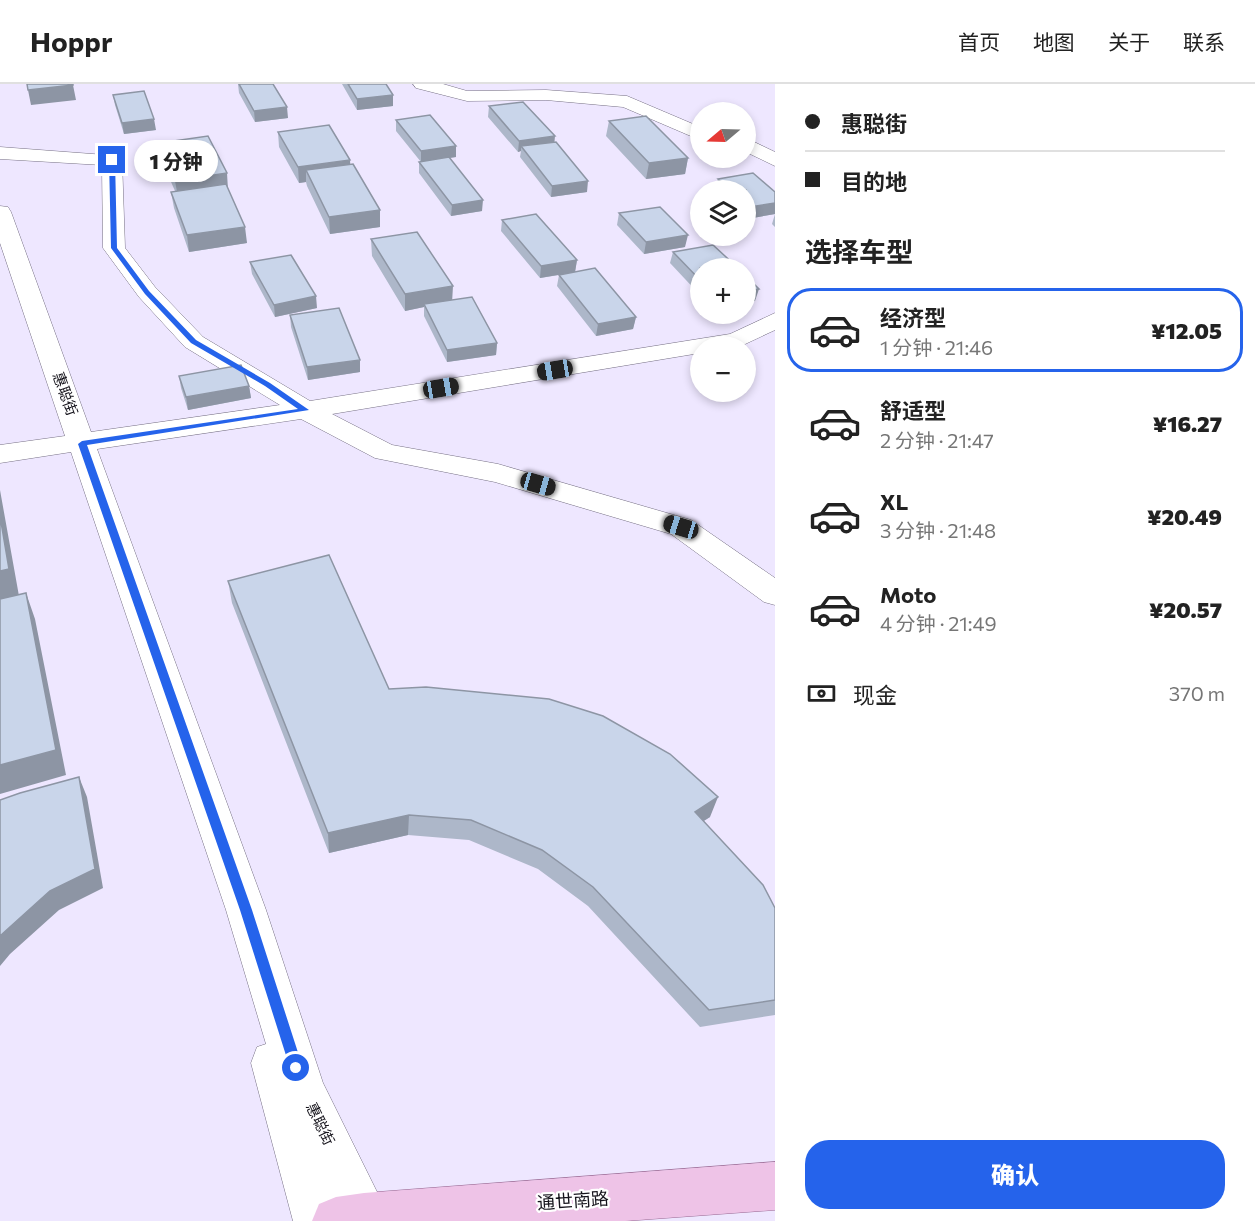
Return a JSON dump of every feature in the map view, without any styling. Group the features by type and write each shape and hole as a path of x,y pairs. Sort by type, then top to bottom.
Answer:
{"main road":[{"name":"通世南路","path":"355,1220 775,1186"}],"street":[{"path":"422,84 466,96 546,95 627,102 690,130"},
{"path":"592,84 646,98 690,118"},
{"path":"756,150 775,160"},
{"path":"0,153 112,160 114,248 147,292 194,342 305,410 385,452 498,473 681,527 775,594"},
{"path":"756,160 775,169"},
{"name":"惠聪街","path":"0,212 228,914 317,1221"},
{"name":"惠聪街","path":"0,242 77,444 246,910 303,1091 355,1220"},
{"path":"0,454 305,410 737,340 775,320"}],"building":[{"path":"27,84 73,84 73,85 28,90"},
{"path":"239,84 273,84 287,107 254,111"},
{"path":"348,84 386,84 393,95 357,99"},
{"path":"144,91 154,119 122,123 113,95"},
{"path":"523,102 555,136 519,141 489,106"},
{"path":"430,115 456,146 421,151 396,120"},
{"path":"646,116 688,158 649,163 609,121"},
{"path":"329,125 350,160 298,167 278,132"},
{"path":"208,136 227,173 175,181 159,143"},
{"path":"556,142 588,181 552,186 521,146"},
{"path":"449,157 483,200 452,205 419,162"},
{"path":"353,164 380,210 329,217 306,170"},
{"path":"753,173 775,192 775,203 756,206 756,180 718,179"},
{"path":"226,184 245,227 187,235 171,192"},
{"path":"660,207 688,235 646,242 619,213"},
{"path":"536,214 577,260 541,266 502,220"},
{"path":"417,232 453,286 405,294 371,239"},
{"path":"714,246 727,258 690,258 690,270 673,252"},
{"path":"291,255 316,296 274,305 250,262"},
{"path":"595,268 636,317 598,324 559,275"},
{"path":"472,297 497,343 447,350 424,304"},
{"path":"339,308 360,360 307,367 290,315"},
{"path":"241,365 249,386 186,397 179,376"},
{"path":"0,516 9,569 0,571"},
{"path":"329,555 389,689 426,687 549,699 603,716 670,754 718,797 695,812 763,885 775,908 775,1000 709,1010 593,887 542,850 471,820 409,815 328,833 228,581"},
{"path":"26,593 56,750 0,765 0,599"},
{"path":"79,777 95,869 50,891 0,936 0,800"}],"route":[{"path":"112,160 114,248 147,292 194,342 305,410 82,444 246,910 296,1068"}]}
